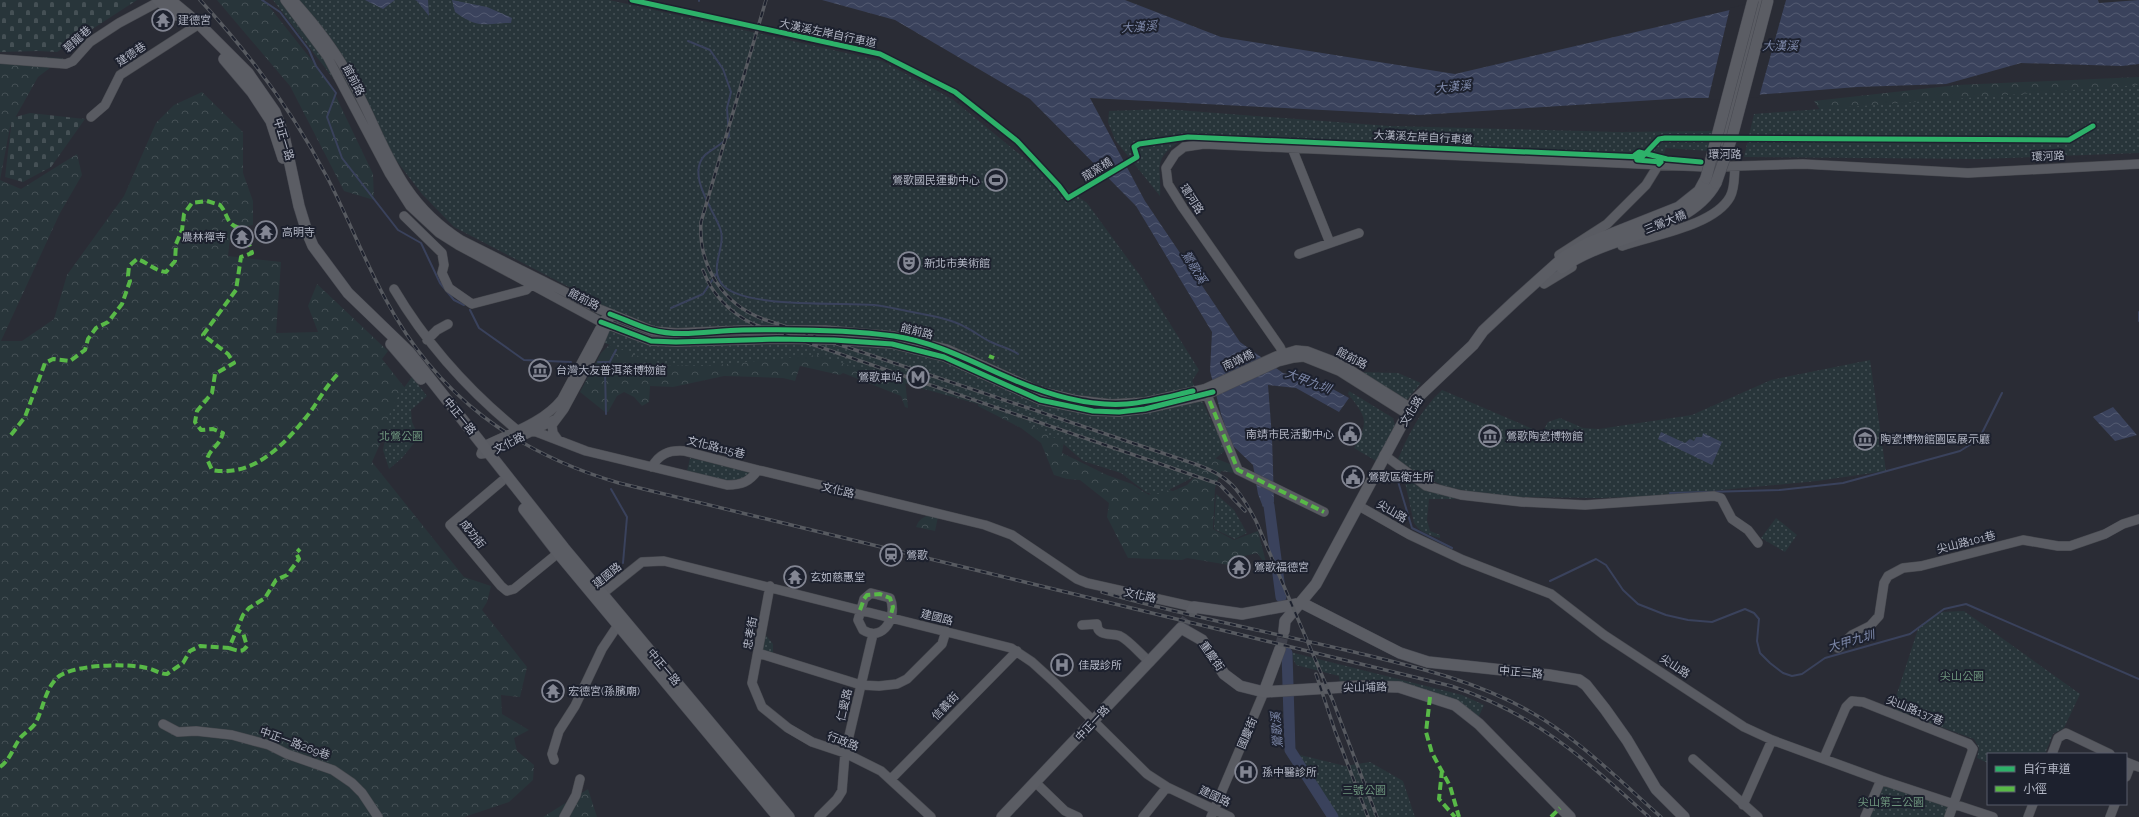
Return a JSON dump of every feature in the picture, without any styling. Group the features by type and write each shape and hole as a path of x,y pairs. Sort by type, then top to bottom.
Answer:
{"main road":[{"name":"中正一路","path":"163,0 196,26 248,73 275,112 284,136 299,206 313,246 348,294 409,352 561,550"},
{"name":"三鶯大橋","path":"1542,280 1564,257 1588,243 1679,207 1699,191 1706,178 1753,0"},
{"path":"1716,167 1760,0"},
{"name":"三鶯大橋","path":"1542,280 1585,253 1689,213 1706,198 1716,183 1732,137 1768,0"},
{"name":"文化路","path":"1193,609 1242,614 1297,604 1316,584 1359,506 1384,455 1409,411 1427,387 1473,345 1488,335 1542,280"},
{"name":"中正一路","path":"485,451 502,482 789,817"},
{"name":"中正一路","path":"600,596 618,625 778,817"},
{"path":"1284,631 1286,621 1297,604"},
{"name":"中正二路","path":"1297,604 1400,653 1428,662 1549,675 1579,680 1586,685 1610,715 1627,740 1656,789 1684,817"},
{"name":"中正一路","path":"1002,817 1181,628"},
{"name":"重慶街","path":"1181,628 1202,640 1224,674 1240,686 1264,692"},
{"name":"國慶街","path":"1264,692 1280,649"},
{"name":"尖山埔路","path":"1264,692 1276,690 1361,686 1399,687 1455,705 1475,720 1570,817"}],"street":[{"name":"碧龍巷","path":"0,59 66,64 73,61 90,42 119,22 163,0"},
{"name":"館前路","path":"285,0 327,56 389,173 410,206 439,233 451,241 605,324 651,341 670,342 777,339 834,340 892,344 944,357 1040,400 1093,411 1119,412 1145,409 1209,391"},
{"name":"館前路","path":"294,0 335,52 345,69 395,170 415,201 444,229 461,240 610,314 653,330 677,333 742,330 824,330 894,336 917,340 947,349 1039,391 1077,400 1106,404 1145,402 1209,391"},
{"name":"建德巷","path":"91,117 105,105 120,76 140,61 196,26"},
{"name":"環河路","path":"1280,358 1280,346 1183,208 1168,184 1166,168 1175,154 1184,147 1204,144 1716,167 1802,164 1968,173 2139,164"},
{"path":"1292,148 1330,243"},
{"path":"1542,280 1550,263 1560,254 1599,230 1646,185 1658,164"},
{"name":"文化路","path":"1542,280 1594,256 1704,218 1716,211 1730,198 1734,188 1735,167"},
{"path":"404,216 442,253 444,265 442,273 449,288 472,304 526,290 531,285"},
{"path":"1299,254 1359,232"},
{"path":"394,289 427,340 470,388 517,430"},
{"path":"534,431 554,420 564,409 610,314"},
{"path":"427,340 437,330 448,324"},
{"path":"485,451 556,407 605,324"},
{"name":"館前路","path":"1280,358 1296,350 1330,359 1358,374 1409,411"},
{"name":"南靖橋","path":"1209,391 1280,358"},
{"path":"1209,391 1238,470 1276,487 1324,512"},
{"path":"554,420 552,429 558,440"},
{"name":"文化路","path":"485,451 534,431 586,451 727,485 743,484 751,479 758,470 1000,530 1012,535 1077,579 1087,583 1193,609"},
{"name":"文化路115巷","path":"652,467 656,459 672,450 684,451 758,470"},
{"path":"1384,455 1426,486 1461,495 1522,502 1585,505 1667,498 1714,496 1721,498 1732,519 1748,530 1758,543"},
{"name":"成功街","path":"502,482 450,525 501,586 507,591 514,589 561,550"},
{"name":"尖山路","path":"1359,506 1410,535 1463,560 1551,594 1604,635 1744,727 1772,740 1881,780 1994,817"},
{"name":"尖山路101巷","path":"1838,648 1849,637 1870,626 1879,616 1884,583 1888,576 1898,570 1921,566 2023,540 2058,546 2070,546 2105,534 2123,524 2139,519"},
{"name":"建國路","path":"600,596 642,562 664,560 946,631 1017,651 1054,682 1147,774 1213,813 1230,817"},
{"name":"忠孝街","path":"752,683 770,586"},
{"path":"880,594 890,598 892,602 890,618 887,627 883,631 873,634 863,630 858,620 860,610 867,595 880,594"},
{"path":"1082,625 1097,624 1100,631 1105,634 1121,636 1150,662"},
{"path":"554,760 552,754 559,731 575,706 602,649 618,625"},
{"name":"仁愛路","path":"758,653 861,685 878,686 897,684 907,679 942,644 946,631"},
{"name":"仁愛路","path":"819,817 838,799 842,791 845,753 873,634"},
{"name":"信義街","path":"891,779 1017,651"},
{"name":"行政路","path":"752,683 762,707 788,728 812,742 845,753 867,763 891,779 931,817"},
{"name":"國慶街","path":"1213,813 1264,692"},
{"name":"尖山路137巷","path":"1824,758 1846,706 1852,701 1863,702 1969,744 1973,749 1954,804"},
{"name":"中正一路269巷","path":"163,724 178,732 196,731 232,735 262,743 287,754 333,770 352,783 362,793 378,817"},
{"path":"2052,753 2058,738 2066,733 2108,753"},
{"path":"1743,805 1772,740"},
{"path":"1693,759 1758,817"},
{"path":"2127,775 2132,764"},
{"path":"564,817 576,796 580,779"},
{"path":"1865,817 1881,780"},
{"path":"1035,782 1064,814 1078,817"},
{"path":"1143,817 1167,787"},
{"path":"1949,817 1954,804"},
{"path":"2028,817 2032,805"},
{"path":"2110,817 2115,805"}],"green space":[{"path":"0,0 137,0 57,52 0,52"},
{"path":"217,0 264,0 329,82 373,174 374,200 344,191 290,86"},
{"path":"273,0 609,0 882,61 952,99 1034,166 1087,203 1139,274 1199,370 1192,381 1226,450 1190,479 1161,494 1147,493 1121,473 1083,461 1060,441 1019,418 817,355 706,366 661,365 605,343 594,300 454,227 422,194"},
{"path":"0,55 63,58 38,77 10,127 0,180"},
{"path":"2139,77 2139,104 1825,117 1814,101 1957,85"},
{"path":"2139,85 2139,153 1982,159 1744,157 1754,114"},
{"path":"202,92 243,132 243,173 253,201 253,225 231,229 228,256 281,262 276,333 318,332 308,306 317,284 388,351 382,359 405,388 372,462 464,577 491,586 487,602 482,610 527,667 520,697 501,695 502,714 529,730 514,738 517,751 534,765 533,780 509,802 464,817 0,817 0,180 21,189 77,154 82,175 60,213 1,341 22,341 54,319 67,275 124,196 156,123 174,105"},
{"path":"1164,109 1389,126 1618,132 1714,131 1710,151 1666,148 1661,162 1431,150 1181,141 1165,153 1162,159 1160,165 1160,196 1115,140 1108,122 1109,111"},
{"path":"30,113 85,119 51,167 23,182 5,177 12,118"},
{"path":"612,342 826,354 905,380 908,408 905,407 901,396 843,373 840,375 800,366 795,381 783,378 724,376 673,387 650,386 649,402 642,406 634,397 624,392 617,396 608,412 605,412 580,392 601,353"},
{"path":"1870,360 1886,471 1817,481 1657,496 1598,498 1522,497 1480,494 1444,486 1396,464 1415,424 1427,406 1442,390 1542,433 1548,422 1560,418 1583,428 1599,429 1692,415 1771,380"},
{"path":"1360,372 1398,373 1421,383 1406,401"},
{"name":"北鶯公園","path":"412,377 427,396 411,410 412,422 419,437 402,458 389,469 383,450 390,412 400,393"},
{"path":"1349,391 1393,418 1395,425 1376,461 1354,448 1362,432 1364,420 1359,408 1348,394"},
{"path":"978,404 1019,418 1064,442 1062,453 1107,475 1132,484 1149,495 1157,487 1173,491 1187,485 1212,457 1230,464 1235,473 1221,471 1215,488 1213,529 1234,540 1258,531 1267,566 1257,553 1236,558 1229,565 1187,558 1182,560 1128,558 1107,517 1109,503 1080,480 1067,479 1054,475 1041,443 1021,428 978,406"},
{"path":"690,458 752,472 740,481 727,481 687,471"},
{"path":"1408,476 1455,495 1454,499 1429,499 1427,520 1430,531 1440,535 1440,538 1422,531 1414,523 1404,478"},
{"path":"1216,494 1234,510 1247,533 1235,539 1214,529"},
{"path":"931,515 938,517 935,531 916,527 918,522"},
{"path":"1776,518 1797,535 1785,552 1761,538"},
{"name":"尖山公園","path":"1964,611 2080,694 2064,728 2053,734 2045,753 1987,753 1987,763 1977,758 1979,748 1974,739 1892,709 1919,626 1942,612"},
{"path":"765,634 773,644 773,654 762,650"},
{"path":"1290,652 1462,695 1484,705 1478,718 1422,692 1340,683 1339,676 1296,665"},
{"name":"三號公園","path":"1296,754 1345,766 1370,762 1403,781 1415,817 1336,817"},
{"name":"尖山第二公園","path":"1882,782 1950,805 1946,817 1868,817"},
{"path":"588,789 597,817 543,817"}],"water":[{"path":"365,0 395,0 383,9"},
{"path":"415,0 428,0 429,16 417,1"},
{"path":"452,0 487,7 512,18 511,23 482,24 470,21 455,12"},
{"name":"大漢溪","path":"822,0 1125,0 1221,37 1455,74 1773,0 2098,0 2099,3 2139,0 2139,64 2122,66 2021,63 1946,84 1857,87 1716,98 1687,98 1419,115 1090,98 1145,201 1240,342 1283,373 1322,383 1349,398 1339,412 1296,388 1268,385 1272,437 1274,502 1263,507 1258,494 1253,465 1231,444 1221,414 1210,371 1212,332 1136,206 1030,99 895,20"},
{"path":"2113,407 2137,435 2115,441 2093,417"},
{"path":"1661,432 1685,443 1690,439 1694,441 1696,437 1702,437 1703,433 1722,442 1712,465 1658,439"}],"pier":[{"path":"1764,0 1786,0 1759,97 1708,100 1730,8"},
{"path":"1126,161 1128,165 1105,178 1102,175"}],"waterway":[{"path":"262,0 280,12 309,50 316,66 336,93 327,117 342,158 398,230 421,243 440,283 454,300 464,305"},
{"path":"688,41 710,50 723,69 731,92 727,108 729,136 705,155 700,163 698,172 703,192 717,220 722,235 717,263 718,276 721,283 731,291 748,297 769,301 816,304 874,305 937,317 959,324 995,344 1018,354"},
{"path":"671,308 703,294 717,273"},
{"path":"470,310 479,328 524,360 571,362"},
{"name":"大甲九圳","path":"2139,312 2139,321"},
{"path":"606,414 605,371 616,350"},
{"path":"598,362 609,362"},
{"path":"1670,493 1780,490 1843,483 1960,451 1979,439 2002,393"},
{"name":"大甲九圳","path":"1397,478 1412,528 1452,548"},
{"path":"611,489 627,517 623,563"},
{"name":"鶯歌溪","path":"1265,491 1269,506 1281,597"},
{"name":"大甲九圳","path":"1550,581 1596,559 1606,565 1623,590 1638,604 1666,615 1688,620 1712,622 1745,609 1754,613 1759,619 1757,641 1760,653 1783,673 1792,676 1802,674 1825,658 1910,634 1944,609 1966,604 2139,679"},
{"name":"鶯歌溪","path":"1287,653 1290,750 1333,817"}],"tunnel":[{"path":"1181,628 1192,611"},
{"path":"1280,649 1284,631"}],"railway":[{"path":"200,0 236,41 270,84 300,130 335,192 378,285 406,334 429,365 455,392 483,416 513,437 546,455 619,483 1451,686 1481,697 1534,724 1580,757 1649,817"},
{"path":"766,0 701,222 701,238 704,254 716,281 736,304 763,319 1195,464 1217,473 1225,479 1244,500 1256,521 1333,701 1377,817"},
{"path":"703,270 711,287 722,302 736,314 753,324 1219,484 1245,511"},
{"path":"1102,592 1133,601 1399,663 1444,676 1487,691 1529,711 1564,734 1598,760 1661,817"},
{"path":"1316,674 1335,731 1368,817"}],"marked path":[{"path":"11,435 25,417 45,363 53,359 70,361 85,350 88,339 96,328 108,322 122,304 130,281 128,276 129,266 137,259 158,270 166,272 175,261 176,244 182,230 184,214 192,203 207,201 220,205 231,223 238,228 244,229 252,253 241,257 236,290 203,335 228,354 234,363 215,374 212,393 197,411 195,422 201,430 213,429 223,433 207,459 212,470 228,471 242,469 269,455 302,423 338,374"},
{"path":"989,356 994,358"},
{"path":"1205,390 1238,470 1324,512"},
{"path":"0,767 7,760 21,737 35,724 48,690 55,680 62,675 84,668 113,665 138,666 167,674 183,663 190,651 200,646 229,648 243,615 249,608 265,598 276,580 287,575 299,559 296,553 300,549"},
{"path":"860,610 867,595 880,594 890,598 893,607 890,618"},
{"path":"229,648 241,651 247,646 243,633 237,630"},
{"path":"1430,697 1426,732 1432,753 1450,786 1459,817"},
{"path":"1442,770 1439,799 1455,817"},
{"path":"1551,817 1560,808"}],"cycle path":[{"name":"大漢溪左岸自行車道","path":"632,0 880,54 955,92 1017,141 1059,186 1068,198 1137,157 1134,147 1139,144 1188,137 1642,157 1659,139 1665,138 2069,140 2093,126"},
{"path":"1659,164 1661,162 1637,160 1635,155 1639,152 1667,159 1701,162"},
{"path":"610,314 652,330 686,334 732,330 800,330 856,332 894,336 938,347 1021,383 1050,393 1066,398 1096,403 1136,403 1193,391"},
{"path":"601,322 651,341 676,342 777,339 834,340 892,344 944,357 1040,400 1093,411 1119,412 1145,409 1213,392"}],"place":[{"name":"建德宮","path":"163,20"},
{"name":"鶯歌國民運動中心","path":"996,180"},
{"name":"高明寺","path":"266,232"},
{"name":"農林禪寺","path":"242,237"},
{"name":"新北市美術館","path":"909,263"},
{"name":"台灣大友普洱茶博物館","path":"540,370"},
{"name":"鶯歌車站","path":"918,377"},
{"name":"南靖市民活動中心","path":"1350,434"},
{"name":"鶯歌陶瓷博物館","path":"1490,436"},
{"name":"陶瓷博物館園區展示廳","path":"1865,439"},
{"name":"鶯歌區衛生所","path":"1353,477"},
{"name":"鶯歌","path":"891,555"},
{"name":"鶯歌福德宮","path":"1239,567"},
{"name":"玄如慈惠堂","path":"795,577"},
{"name":"佳晟診所","path":"1062,665"},
{"name":"宏德宮(孫臏廟)","path":"553,691"},
{"name":"孫中醫診所","path":"1246,772"}]}
